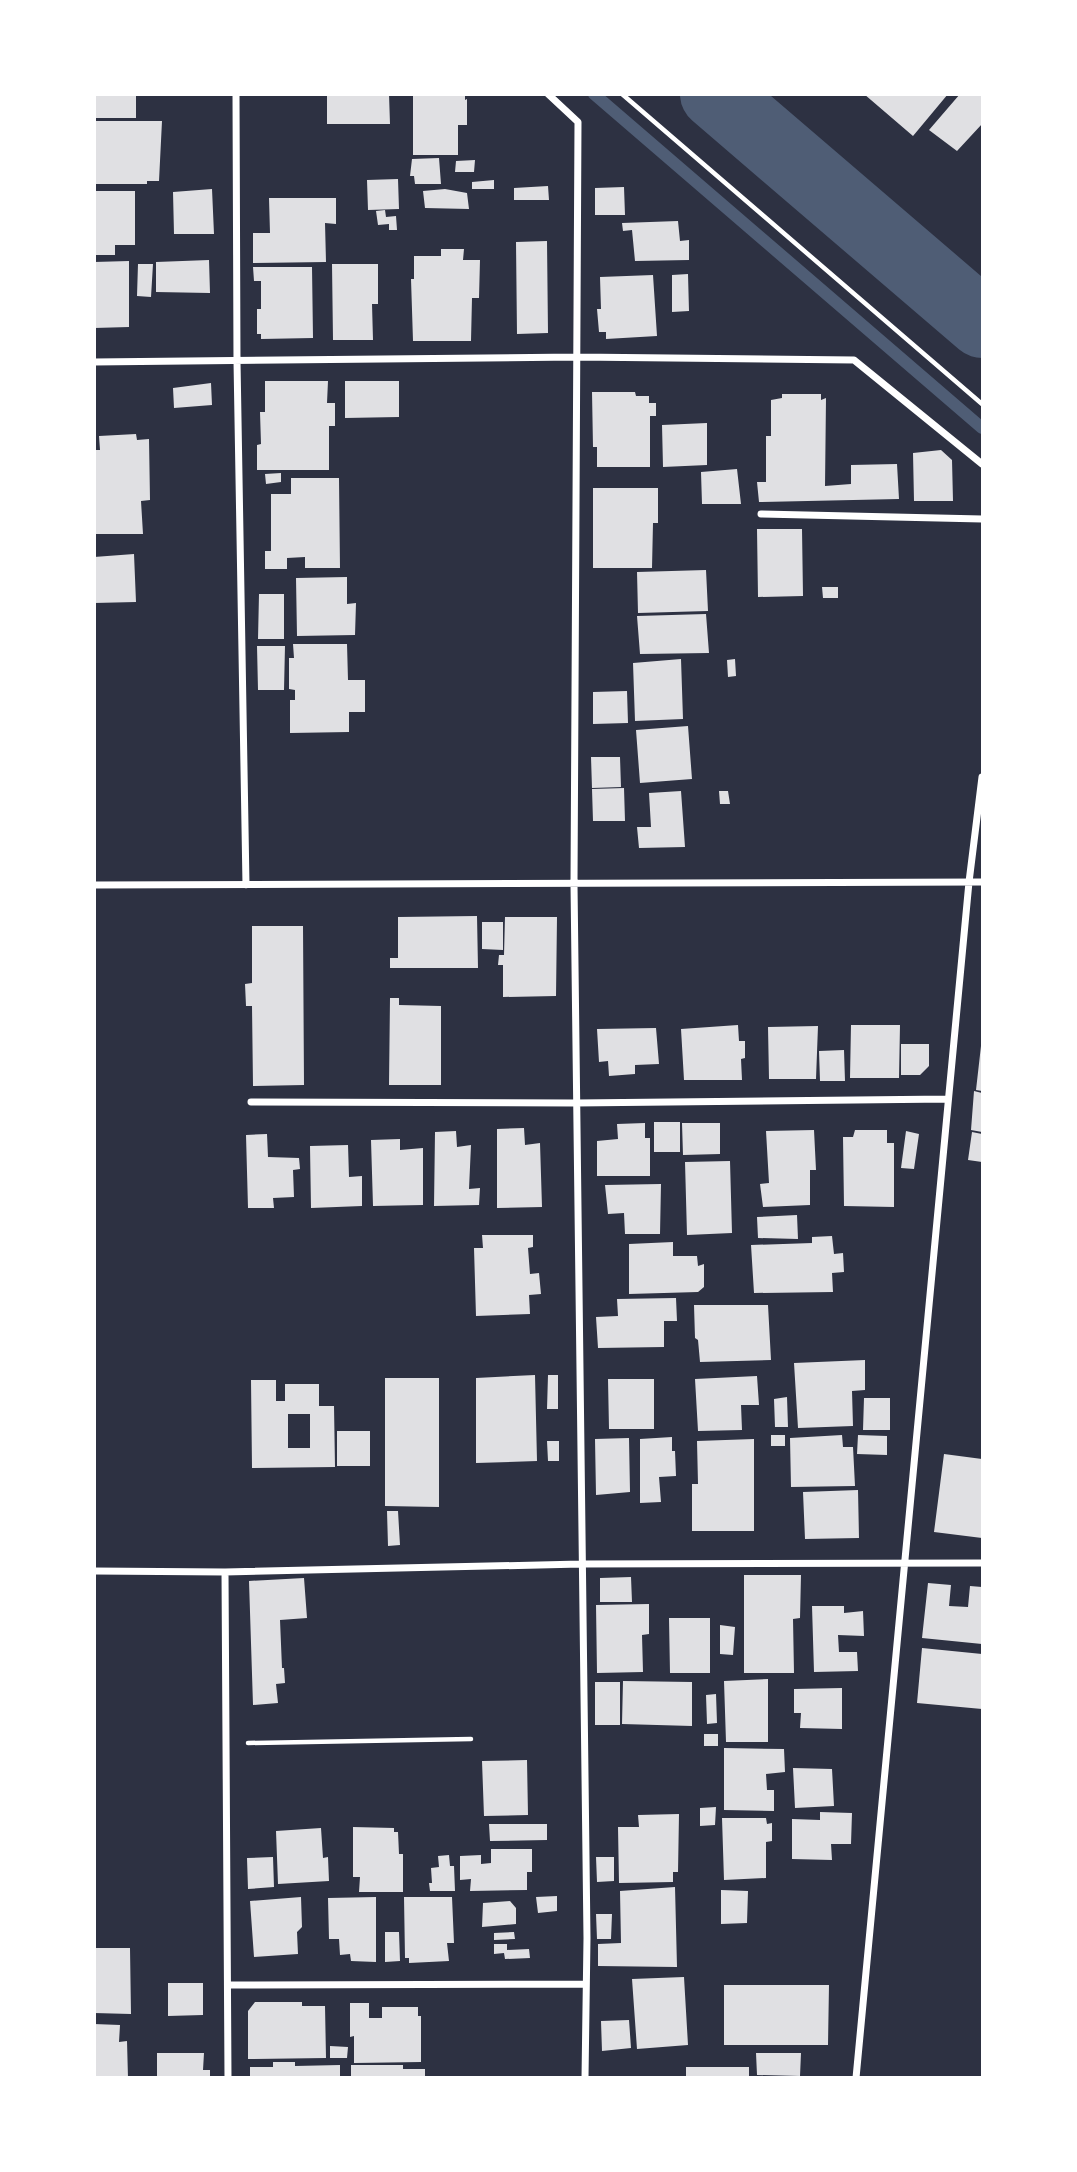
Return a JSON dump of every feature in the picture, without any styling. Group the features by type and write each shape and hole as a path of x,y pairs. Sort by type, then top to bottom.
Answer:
{"street":[{"path":"236,94 237,361 246,885"},
{"path":"548,94 578,122 574,884 585,2077"},
{"path":"94,362 577,357 854,360 982,464"},
{"path":"761,514 982,519"},
{"path":"856,2077 969,882 982,777"},
{"path":"94,885 982,882"},
{"path":"251,1102 948,1100"},
{"path":"94,1571 225,1572 581,1564 982,1563"},
{"path":"225,1572 229,2077"},
{"path":"228,1985 586,1984"}],"path":[{"path":"622,94 982,404"},
{"path":"226,1743 471,1740"}],"building":[{"path":"94,94 136,94 136,118 94,118"},
{"path":"327,94 389,94 390,124 327,124"},
{"path":"413,94 465,94 467,125 458,125 458,155 413,155"},
{"path":"864,94 948,94 913,136"},
{"path":"960,94 980,94 982,124 957,151 929,130"},
{"path":"94,121 162,121 159,181 147,181 147,184 94,184"},
{"path":"439,158 441,184 415,184 414,176 410,176 412,159"},
{"path":"475,160 474,172 455,172 456,161"},
{"path":"398,179 399,209 368,210 367,180"},
{"path":"494,180 494,189 472,189 472,182"},
{"path":"548,186 549,200 514,200 514,188"},
{"path":"624,187 625,215 595,215 595,188"},
{"path":"212,189 214,234 174,234 173,192"},
{"path":"445,189 467,193 469,209 425,208 423,191"},
{"path":"94,191 135,191 135,245 115,245 115,255 94,255"},
{"path":"269,198 336,198 336,224 325,223 326,262 253,263 253,233 270,233"},
{"path":"385,210 386,217 396,216 397,230 389,230 389,224 378,225 376,211"},
{"path":"678,221 680,241 689,240 689,260 635,261 632,230 623,231 622,223"},
{"path":"547,241 548,333 517,334 516,242"},
{"path":"441,249 464,249 463,260 480,260 479,298 472,298 471,341 413,341 411,279 414,279 414,256 441,256"},
{"path":"209,260 210,293 156,292 156,262"},
{"path":"129,261 129,327 94,328 94,262"},
{"path":"138,264 153,264 151,297 137,296"},
{"path":"332,264 378,264 378,304 372,304 373,340 333,340"},
{"path":"253,267 312,267 313,338 261,339 261,334 257,334 257,309 261,309 261,281 254,281"},
{"path":"688,274 689,311 672,312 672,275"},
{"path":"653,275 657,336 606,339 606,332 599,332 597,309 601,309 600,277"},
{"path":"265,381 328,381 327,403 335,403 335,426 329,426 329,470 257,470 257,445 261,444 260,412 265,412"},
{"path":"345,381 399,381 399,417 345,418"},
{"path":"211,383 212,405 174,408 173,388"},
{"path":"592,392 635,392 636,396 649,396 649,403 656,403 656,416 650,416 650,467 597,467 597,447 593,447"},
{"path":"782,394 821,394 821,400 826,398 825,486 851,484 851,465 897,464 899,499 759,502 757,482 766,482 766,436 771,436 771,400 782,398"},
{"path":"707,423 707,465 663,467 662,425"},
{"path":"136,434 137,440 149,439 150,500 141,501 143,534 94,534 94,450 100,450 99,436"},
{"path":"941,450 952,460 953,501 914,501 913,453"},
{"path":"737,469 741,504 702,504 701,472"},
{"path":"281,473 281,482 266,484 265,474"},
{"path":"291,478 339,478 340,568 305,568 305,557 287,558 287,569 265,569 265,551 271,551 271,494 291,494"},
{"path":"593,488 658,488 658,523 653,523 652,568 593,568"},
{"path":"757,529 802,529 803,596 758,597"},
{"path":"134,554 136,602 94,603 94,557"},
{"path":"706,570 708,611 638,613 637,572"},
{"path":"347,577 347,604 356,603 355,635 297,636 296,578"},
{"path":"822,587 838,587 838,598 823,598"},
{"path":"259,594 284,594 284,639 258,639"},
{"path":"706,614 709,653 640,654 637,616"},
{"path":"293,644 347,644 348,680 365,680 365,712 349,712 349,732 290,733 290,700 295,700 295,690 289,689 289,658 294,658"},
{"path":"257,646 285,646 284,690 258,690"},
{"path":"681,659 683,719 635,721 633,663"},
{"path":"735,659 736,676 728,677 727,660"},
{"path":"627,691 628,723 593,724 593,692"},
{"path":"688,726 692,779 640,783 636,730"},
{"path":"591,757 620,757 621,787 592,788"},
{"path":"624,788 625,821 593,821 592,789"},
{"path":"681,791 685,847 639,848 637,827 651,827 649,793"},
{"path":"719,791 728,791 730,804 720,804"},
{"path":"477,916 478,968 390,968 390,958 398,958 398,917"},
{"path":"505,917 557,917 556,996 503,997 503,965 498,965 499,955 504,955"},
{"path":"482,922 503,922 503,950 482,949"},
{"path":"252,926 303,926 304,1085 253,1086 252,1006 246,1006 245,984 252,983"},
{"path":"390,998 399,998 399,1005 441,1006 441,1085 389,1085"},
{"path":"738,1025 739,1041 745,1041 745,1058 741,1059 742,1080 684,1080 681,1029"},
{"path":"851,1025 900,1025 899,1078 850,1078"},
{"path":"818,1026 816,1079 769,1079 768,1027"},
{"path":"656,1028 659,1064 635,1065 635,1074 609,1076 608,1061 599,1062 597,1029"},
{"path":"901,1044 929,1044 929,1066 920,1075 901,1075"},
{"path":"982,1047 982,1091 976,1090"},
{"path":"844,1050 845,1081 820,1081 819,1051"},
{"path":"974,1091 982,1093 982,1132 971,1130"},
{"path":"654,1122 680,1122 680,1152 654,1152"},
{"path":"645,1123 645,1138 650,1138 650,1176 597,1176 597,1141 618,1139 617,1124"},
{"path":"682,1123 720,1123 720,1154 683,1155"},
{"path":"524,1128 525,1145 540,1143 542,1207 497,1208 497,1129"},
{"path":"814,1130 816,1170 810,1170 810,1205 763,1207 760,1184 769,1183 766,1131"},
{"path":"855,1130 887,1130 887,1143 894,1143 894,1207 844,1206 843,1137 853,1137"},
{"path":"456,1131 457,1147 471,1145 469,1189 480,1188 479,1205 434,1206 435,1132"},
{"path":"906,1131 919,1134 914,1169 901,1168"},
{"path":"972,1132 982,1134 982,1162 968,1160"},
{"path":"267,1134 268,1157 299,1158 300,1169 293,1170 294,1197 273,1198 274,1208 248,1208 246,1135"},
{"path":"400,1139 400,1150 423,1148 423,1205 373,1206 371,1140"},
{"path":"348,1145 349,1177 362,1176 362,1206 311,1208 310,1146"},
{"path":"730,1161 732,1233 687,1235 685,1162"},
{"path":"661,1184 660,1234 625,1234 624,1213 608,1214 605,1185"},
{"path":"797,1215 798,1239 758,1238 757,1217"},
{"path":"482,1235 533,1235 533,1247 528,1248 530,1274 539,1273 541,1294 529,1295 530,1314 476,1316 474,1248 483,1248"},
{"path":"832,1236 834,1254 843,1253 844,1272 832,1273 833,1292 754,1293 751,1245 812,1243 812,1237"},
{"path":"673,1242 673,1256 697,1256 698,1266 704,1264 704,1287 698,1292 629,1294 629,1244"},
{"path":"676,1298 677,1321 664,1321 664,1347 598,1348 596,1317 618,1316 617,1299"},
{"path":"694,1305 768,1305 771,1360 700,1362 698,1340 695,1338"},
{"path":"865,1360 865,1390 852,1391 853,1426 798,1428 794,1363"},
{"path":"535,1375 537,1461 476,1463 476,1378"},
{"path":"548,1375 558,1375 558,1409 547,1409"},
{"path":"757,1376 759,1405 741,1405 742,1430 698,1431 695,1379"},
{"path":"385,1378 439,1378 439,1507 385,1506"},
{"path":"608,1379 654,1379 654,1429 609,1429"},
{"path":"251,1380 276,1380 276,1401 285,1401 285,1384 319,1384 319,1406 334,1406 335,1467 252,1468","holes":["288,1414 310,1414 310,1448 288,1448"]},
{"path":"787,1397 788,1427 775,1427 774,1399"},
{"path":"864,1398 890,1398 890,1430 863,1430"},
{"path":"337,1431 370,1431 370,1466 337,1466"},
{"path":"771,1435 785,1435 785,1446 771,1446"},
{"path":"842,1435 843,1447 853,1447 855,1486 791,1487 790,1438"},
{"path":"858,1435 887,1436 887,1455 857,1454"},
{"path":"672,1437 676,1476 659,1477 661,1502 640,1503 640,1439"},
{"path":"629,1438 630,1492 596,1495 595,1439"},
{"path":"754,1439 754,1531 692,1531 692,1484 698,1484 697,1441"},
{"path":"547,1441 559,1441 559,1461 548,1461"},
{"path":"944,1454 982,1459 982,1538 934,1532"},
{"path":"858,1490 859,1538 805,1539 803,1492"},
{"path":"387,1511 398,1511 400,1545 388,1546"},
{"path":"744,1575 801,1575 800,1618 793,1619 794,1673 744,1673"},
{"path":"631,1577 632,1602 600,1602 600,1578"},
{"path":"304,1578 307,1618 280,1620 285,1683 276,1684 278,1703 253,1705 249,1581"},
{"path":"928,1583 951,1585 949,1606 968,1607 970,1586 982,1587 982,1644 922,1638"},
{"path":"649,1604 649,1634 642,1635 643,1672 597,1673 596,1605"},
{"path":"812,1606 844,1606 844,1613 863,1611 864,1636 838,1635 839,1652 857,1652 858,1671 814,1672"},
{"path":"669,1618 710,1618 710,1673 670,1673"},
{"path":"720,1625 735,1627 733,1655 720,1654"},
{"path":"922,1648 982,1654 982,1709 917,1703"},
{"path":"768,1679 768,1742 726,1742 724,1681"},
{"path":"623,1681 692,1682 692,1726 622,1724"},
{"path":"595,1682 620,1682 620,1725 595,1725"},
{"path":"842,1688 842,1729 800,1728 801,1713 794,1713 794,1689"},
{"path":"716,1694 717,1723 707,1724 706,1695"},
{"path":"704,1734 718,1734 718,1746 704,1746"},
{"path":"724,1748 784,1749 785,1772 766,1774 767,1790 774,1790 774,1811 724,1810"},
{"path":"527,1760 528,1815 484,1816 482,1761"},
{"path":"793,1768 832,1769 834,1806 795,1808"},
{"path":"716,1807 715,1825 700,1826 700,1808"},
{"path":"820,1812 852,1813 851,1844 831,1844 832,1860 792,1859 792,1819 820,1820"},
{"path":"679,1814 678,1872 673,1872 673,1882 619,1883 618,1827 639,1827 638,1815"},
{"path":"722,1818 766,1818 767,1824 772,1823 772,1841 766,1842 766,1878 724,1880"},
{"path":"489,1824 547,1824 547,1840 490,1841"},
{"path":"353,1827 394,1828 394,1832 398,1832 399,1854 403,1854 403,1892 359,1892 360,1877 353,1877"},
{"path":"321,1828 323,1858 328,1857 329,1881 278,1884 276,1831"},
{"path":"491,1849 532,1849 532,1872 527,1872 527,1890 470,1891 471,1879 460,1880 460,1856 481,1855 481,1864 491,1863"},
{"path":"449,1855 450,1866 454,1866 455,1891 430,1891 431,1868 439,1867 438,1856"},
{"path":"273,1857 274,1887 248,1889 247,1858"},
{"path":"596,1857 614,1857 614,1881 597,1882"},
{"path":"675,1887 677,1967 598,1966 598,1944 621,1943 620,1891"},
{"path":"721,1890 748,1891 747,1923 721,1924"},
{"path":"557,1896 557,1911 538,1913 536,1897"},
{"path":"301,1897 302,1927 297,1932 298,1954 254,1957 250,1901"},
{"path":"376,1897 376,1962 351,1961 350,1954 340,1955 339,1939 329,1939 328,1898"},
{"path":"404,1897 452,1897 454,1943 447,1943 449,1961 409,1963 409,1958 405,1958"},
{"path":"510,1901 516,1908 516,1924 482,1927 483,1903"},
{"path":"596,1914 612,1914 611,1939 597,1939"},
{"path":"385,1932 399,1932 400,1961 385,1962"},
{"path":"514,1932 515,1939 494,1940 494,1933"},
{"path":"494,1944 507,1944 507,1950 529,1949 530,1958 505,1959 504,1953 494,1954"},
{"path":"94,1948 130,1948 131,2014 94,2013"},
{"path":"684,1977 688,2045 637,2049 632,1979"},
{"path":"168,1983 203,1983 203,2015 168,2016"},
{"path":"724,1985 829,1985 828,2045 724,2045"},
{"path":"255,2002 302,2002 302,2006 325,2006 326,2058 248,2059 248,2011"},
{"path":"350,2003 369,2003 369,2018 382,2018 382,2007 418,2007 418,2016 421,2016 421,2062 354,2063 354,2036 350,2037"},
{"path":"629,2020 631,2048 602,2051 601,2021"},
{"path":"94,2024 120,2025 119,2042 127,2041 128,2078 94,2078"},
{"path":"330,2046 348,2047 347,2058 330,2058"},
{"path":"157,2053 204,2053 203,2070 210,2070 210,2078 157,2078"},
{"path":"756,2053 801,2053 800,2076 757,2075"},
{"path":"273,2062 295,2062 295,2066 340,2065 340,2078 250,2078 250,2067 273,2067"},
{"path":"351,2065 403,2065 403,2069 425,2069 425,2078 351,2078"},
{"path":"686,2067 749,2067 749,2078 686,2078"}],"waterway":[{"path":"594,94 982,428"},
{"path":"715,94 982,323"}]}
